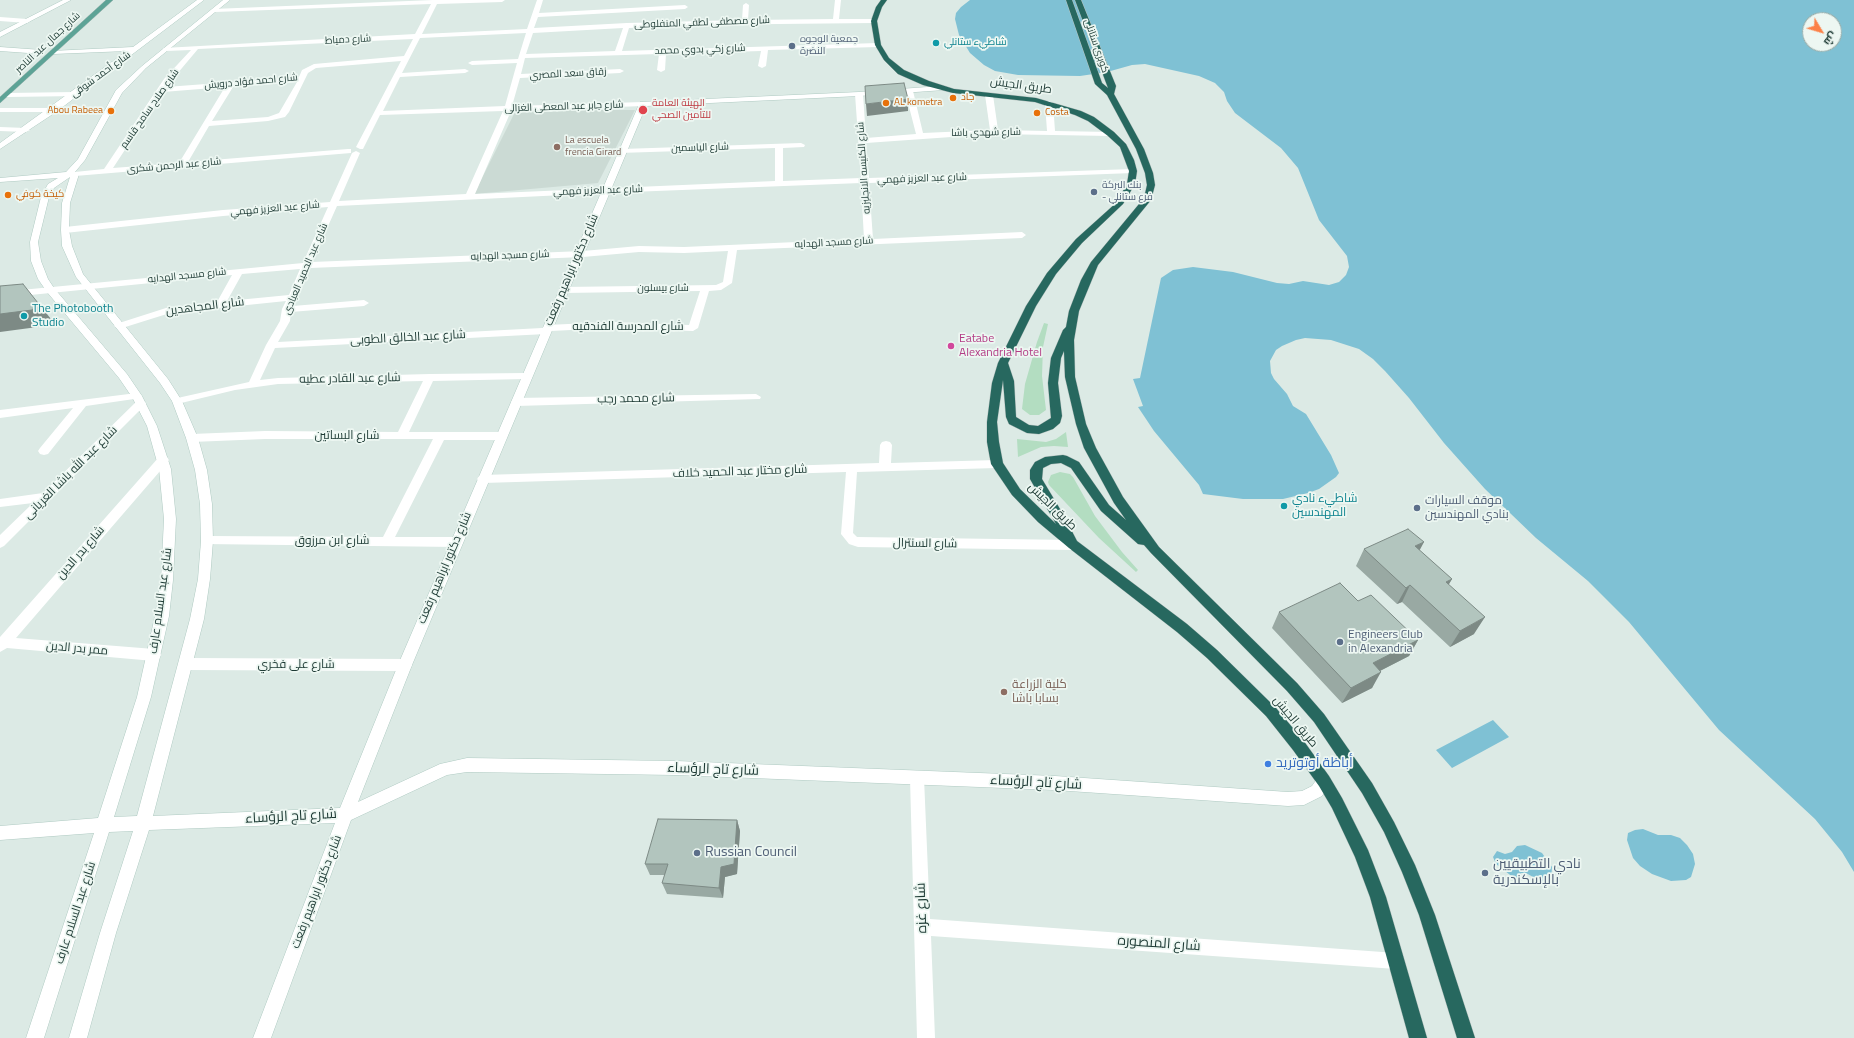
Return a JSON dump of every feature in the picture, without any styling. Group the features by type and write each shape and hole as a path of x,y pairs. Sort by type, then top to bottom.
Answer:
{"highway":[{"path":"874,21 879,7 884,0"},
{"name":"كوبرى ستانلى","path":"1069,0 1099,84 1111,95"},
{"name":"كوبرى ستانلى","path":"1078,0 1112,84 1111,95"},
{"name":"طريق الجيش","path":"874,21 878,45 886,59 901,72 926,84 964,93 1023,98 1049,103 1084,116 1111,134 1123,146 1130,160 1133,171 1131,184 1119,204 1079,241 1052,273 1031,306 1003,363 997,383 992,422 992,442 997,464 1016,492 1042,519 1073,545 1182,628 1212,654 1271,712 1298,745 1324,781 1337,803 1362,855 1378,897 1418,1038"},
{"name":"طريق الجيش","path":"1111,95 1142,155 1149,173 1150,185 1148,198 1094,264 1078,298 1071,325 1069,356 1070,377 1081,424 1103,474 1118,500 1155,550 1292,687 1319,718 1367,788 1389,827 1410,870 1428,915 1466,1038"},
{"path":"1003,363 1009,381 1011,417 1013,421 1021,427 1033,430 1049,426 1056,420 1057,416 1053,383 1056,358 1071,325"},
{"path":"1073,545 1057,514 1036,479 1036,470 1043,462 1049,460 1063,459 1075,464 1105,508 1127,530 1155,550"}],"main road":[{"name":"شارع جمال عبد الناصر","path":"62,34 101,0"},
{"name":"شارع جمال عبد الناصر","path":"21,71 110,0"},
{"name":"شارع جمال عبد الناصر","path":"0,101 48,50"}],"street":[{"path":"0,35 68,0"},
{"name":"شارع أحمد شوقى","path":"0,147 54,110 201,0"},
{"name":"شارع أحمد شوقى","path":"72,174 119,92 166,49 227,0"},
{"path":"215,10 436,1 502,0"},
{"path":"469,196 508,108 521,58 540,0"},
{"path":"836,21 838,0"},
{"name":"شارع عبد الحميد العبادى","path":"253,384 271,345 285,321 287,309 334,204 355,150 378,113 436,1"},
{"path":"745,21 746,5"},
{"path":"535,15 684,12"},
{"name":"شارع مصطفى لطفي المنفلوطى","path":"530,32 627,25 684,12 745,21 874,21"},
{"path":"0,19 27,21"},
{"path":"618,53 627,25"},
{"name":"شارع دمياط","path":"166,49 530,32"},
{"name":"شارع زكي بدوي محمد","path":"472,63 521,58 618,53 878,45"},
{"name":"شارع صلاح سامح قاسم","path":"107,172 162,90 196,48"},
{"path":"762,66 765,48"},
{"path":"0,49 136,49"},
{"path":"661,70 664,51"},
{"name":"شارع احمد فؤاد درويش","path":"162,90 302,79 308,69 318,65 406,58"},
{"path":"398,75 465,71"},
{"name":"زقاق سعد المصري","path":"516,76 620,71"},
{"path":"206,124 268,118 282,115 302,79"},
{"path":"182,165 230,85"},
{"name":"شارع جابر عبد المعطى الغزالى","path":"378,113 643,104 859,94 941,88"},
{"path":"909,91 920,136"},
{"path":"7,95 75,94"},
{"name":"شارع الكنيسه الانجليزيه","path":"859,94 869,241"},
{"path":"989,95 994,132"},
{"path":"1049,103 1051,132"},
{"name":"شارع دكتور ابراهيم رفعت","path":"262,1038 346,815 405,665 526,376 643,104"},
{"path":"0,110 54,110"},
{"path":"0,129 26,130"},
{"name":"شارع شهدي باشا","path":"862,141 994,132 1111,134"},
{"name":"شارع الياسمين","path":"622,151 801,145"},
{"path":"779,146 779,184"},
{"name":"شارع عبد الرحمن شكرى","path":"0,180 355,150"},
{"name":"شارع عبد العزيز فهمي","path":"65,230 334,204 469,196 1133,171"},
{"path":"72,174 66,203 65,230 67,246 79,275 164,381 176,401 192,438 202,470 206,504 207,541 204,579 198,619 187,664 143,824 108,933 78,1038"},
{"name":"شارع عبد السلام عارف","path":"35,1038 135,727 154,655 162,616 169,546 168,493 163,460 152,426 139,399 123,376 50,290 36,261 34,242 45,197 51,186 72,174"},
{"name":"شارع مسجد الهدايه","path":"0,295 307,264 578,254 639,249 684,250 1022,235"},
{"name":"شارع بيسلون","path":"563,290 718,288 726,284 733,248"},
{"path":"221,304 238,271"},
{"name":"شارع المدرسة الفندقيه","path":"546,330 611,325 693,328 705,289"},
{"name":"شارع المجاهدين","path":"119,326 169,310 293,297"},
{"path":"287,309 364,303"},
{"name":"شارع عبد الخالق الطوبى","path":"271,345 546,330"},
{"name":"شارع عبد القادر عطيه","path":"176,401 215,391 253,384 302,380 526,376"},
{"path":"401,436 430,378"},
{"name":"شارع محمد رجب","path":"516,402 756,397"},
{"path":"0,414 83,403 139,399"},
{"name":"شارع عبد الله باشا الغريانى","path":"0,543 139,399"},
{"path":"44,451 83,403"},
{"name":"شارع البساتين","path":"192,438 265,435 501,436"},
{"path":"387,541 440,436"},
{"path":"885,467 886,445"},
{"name":"شارع بدر الدين","path":"1,644 163,460"},
{"name":"شارع مختار عبد الحميد خلاف","path":"483,479 997,464"},
{"name":"شارع السنترال","path":"852,468 847,534 853,540 858,542 1073,545"},
{"path":"0,503 46,497"},
{"name":"شارع ابن مرزوق","path":"207,541 457,542"},
{"name":"ممر بدر الدين","path":"1,644 154,655"},
{"name":"شارع على فخري","path":"187,664 405,665"},
{"name":"شارع تاج الرؤساء","path":"0,833 104,826 346,815 446,769 467,765 676,768 1055,783 1288,799 1304,798 1317,791 1324,781"},
{"name":"شارع غزه","path":"917,778 926,1038"},
{"name":"شارع المنصوره","path":"922,927 1396,961"}],"shaded area":[{"name":"La escuela frencia Girard","path":"516,110 635,110 598,183 474,194"}],"green space":[{"path":"1044,323 1048,324 1043,347 1042,376 1046,410 1039,415 1030,415 1022,409 1025,384"},
{"path":"1066,432 1068,447 1041,447 1018,457 1017,439 1046,442 1056,439"},
{"path":"1060,472 1070,474 1073,477 1095,516 1122,552 1138,570 1136,572 1099,538 1049,485 1048,482 1051,475"}],"water":[{"path":"970,0 1854,0 1854,872 1842,852 1815,819 1719,730 1629,622 1588,581 1536,538 1485,489 1444,443 1409,398 1385,371 1373,359 1359,349 1331,340 1305,338 1282,346 1276,350 1270,361 1271,373 1274,379 1287,394 1293,406 1306,414 1331,455 1339,473 1336,477 1319,489 1283,499 1243,499 1203,494 1199,485 1154,431 1138,407 1143,406 1133,379 1140,378 1161,278 1173,270 1193,267 1233,272 1277,283 1289,284 1303,281 1329,285 1339,282 1346,275 1349,267 1347,256 1319,220 1298,168 1281,148 1235,113 1227,101 1224,92 1215,83 1199,76 1145,64 1132,65 1107,72 1080,76 1018,75 995,71 984,65 970,53 959,35 955,19 956,13"},
{"path":"1493,720 1509,737 1452,768 1436,750"},
{"path":"1643,829 1658,835 1671,835 1680,838 1687,845 1693,854 1695,864 1691,877 1686,880 1671,881 1652,874 1640,866 1633,858 1627,840 1628,833"},
{"path":"1525,845 1542,853 1552,867 1551,880 1545,884 1540,885 1535,882 1533,877 1526,873 1521,873 1519,879 1514,878 1496,864 1493,857 1497,851 1505,854 1512,852 1517,846"}],"building":[{"path":"904,83 908,99 866,104 865,86"},
{"path":"23,284 38,303 32,310 0,314 0,286"},
{"path":"1408,529 1424,542 1415,546 1452,579 1446,582 1485,617 1460,631 1410,585 1406,588 1364,549"},
{"name":"Engineers Club in Alexandria","path":"1340,583 1358,601 1371,595 1418,640 1373,663 1381,672 1351,688 1279,612"},
{"name":"Russian Council","path":"658,819 737,820 734,864 721,867 719,888 662,883 668,864 645,864"}],"place":[{"name":"شاطيء ستانلي","path":"936,43"},
{"name":"جمعية الوجوه النضرة","path":"792,46"},
{"name":"جاد","path":"953,98"},
{"name":"AL kometra","path":"886,103"},
{"name":"الهيئة العامة للتأمين الصحي","path":"643,110"},
{"name":"Abou Rabeea","path":"111,111"},
{"name":"Costa","path":"1037,113"},
{"name":"La escuela frencia Girard","path":"557,147"},
{"name":"بنك البركة - فرع ستانلي","path":"1094,192"},
{"name":"كيخة كوفي","path":"8,195"},
{"name":"The Photobooth Studio","path":"24,316"},
{"name":"Eatabe Alexandria Hotel","path":"951,346"},
{"name":"شاطيء نادي المهندسين","path":"1284,506"},
{"name":"موقف السيارات بنادي المهندسين","path":"1417,508"},
{"name":"Engineers Club in Alexandria","path":"1340,642"},
{"name":"كلية الزراعة بسابا باشا","path":"1004,692"},
{"name":"أباظة أوتوتريد","path":"1268,764"},
{"name":"Russian Council","path":"697,853"},
{"name":"نادي التطبيقيين بالإسكندرية","path":"1485,873"}]}
